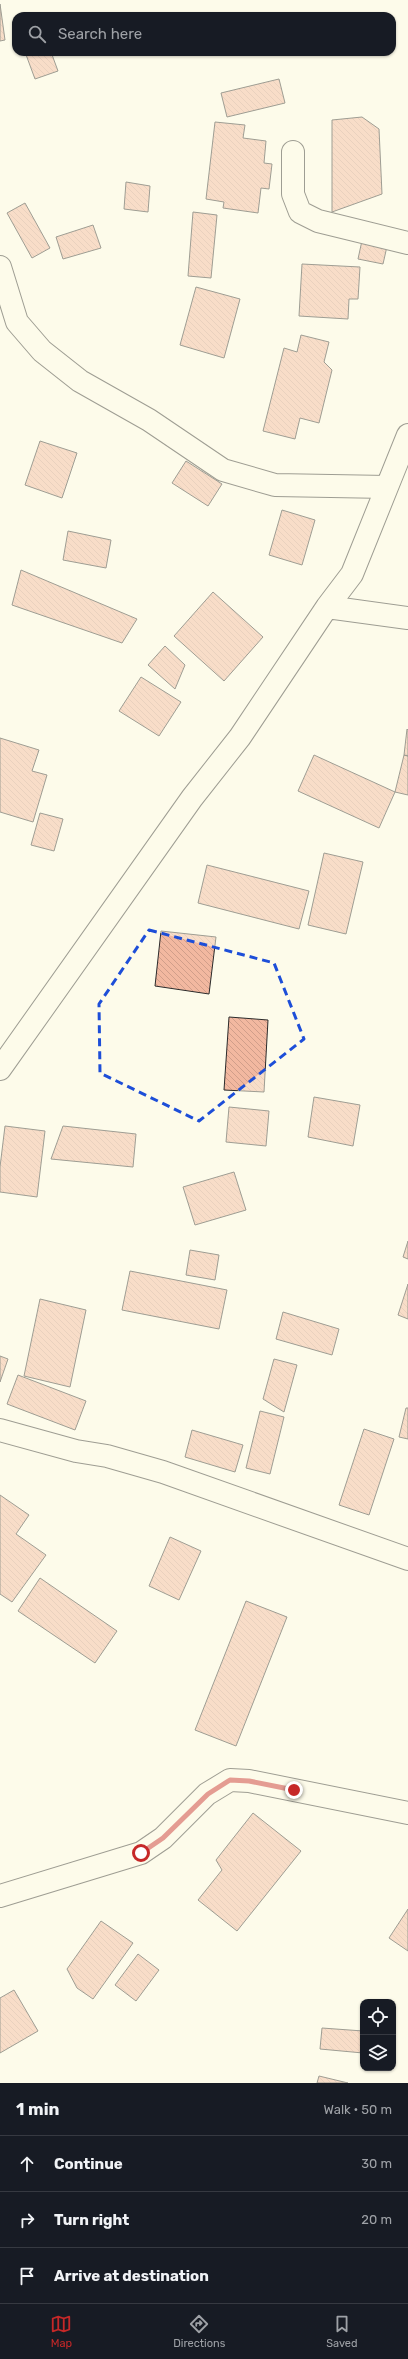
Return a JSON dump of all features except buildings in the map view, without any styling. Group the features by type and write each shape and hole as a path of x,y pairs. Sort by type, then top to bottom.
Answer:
{"street":[{"path":"293,152 293,194 300,212 318,221 408,243"},
{"path":"0,267 18,322 42,351 80,381 149,420 223,470 275,485 387,487"},
{"path":"0,1069 192,798 240,737 327,607 352,574 408,435"},
{"path":"327,607 408,618"},
{"path":"0,1430 76,1452 108,1456 163,1472 408,1559"},
{"path":"0,1896 141,1853 163,1838 208,1794 230,1780 249,1781 408,1813"}],"highlighted area":[{"path":"149,930 274,963 304,1039 199,1121 100,1073 99,1004"}],"route":[{"path":"141,1853 163,1838 208,1794 230,1780 249,1781 294,1790"}]}
